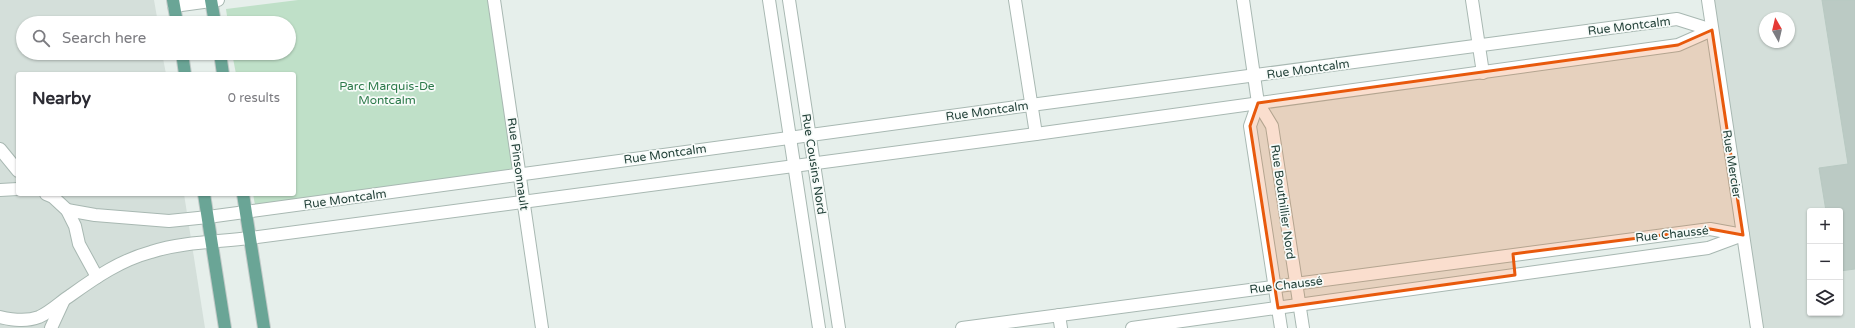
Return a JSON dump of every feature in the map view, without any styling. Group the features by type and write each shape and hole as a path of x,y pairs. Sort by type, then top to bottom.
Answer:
{"main road":[{"path":"214,0 215,16"},
{"path":"174,3 176,16"},
{"path":"183,60 185,72"},
{"path":"221,60 223,72"},
{"path":"204,196 225,328"},
{"path":"243,196 264,328"}],"street":[{"path":"174,3 214,0"},
{"name":"Rue Pinsonnault","path":"494,0 542,328"},
{"name":"Rue Cousins Nord","path":"769,0 818,328"},
{"name":"Rue Cousins Nord","path":"789,0 839,328"},
{"path":"1015,0 1036,134"},
{"name":"Rue Bouthillier Nord","path":"1243,0 1258,104 1272,126 1295,284 1303,328"},
{"path":"1472,0 1483,73"},
{"name":"Rue Mercier","path":"1708,0 1757,328"},
{"name":"Rue Montcalm","path":"67,210 96,215 169,220 246,213 790,137 1677,19 1712,30"},
{"name":"Rue Montcalm","path":"0,317 17,320 38,317 57,307 64,300 120,263 151,252 176,246 212,243 523,202 1483,73 1678,45 1712,30"},
{"name":"Rue Bouthillier Nord","path":"1258,104 1250,126 1281,328"},
{"path":"0,149 16,169"},
{"path":"0,190 16,189"},
{"path":"51,196 67,210 75,226 79,244 97,277"},
{"name":"Rue Chaussé","path":"962,328 1710,229 1743,235"},
{"name":"Rue Chaussé","path":"1132,328 1708,248 1743,235"},
{"path":"1513,254 1516,275"},
{"path":"51,328 64,300"},
{"path":"1059,314 1061,328"}],"highlighted area":[{"path":"1712,30 1743,235 1710,229 1513,254 1515,275 1278,308 1273,287 1250,126 1258,103 1678,45"}],"shaded area":[{"path":"0,0 154,0 157,16 16,16 16,60 163,60 166,72 16,72 16,196 184,196 205,328 0,328"},
{"path":"1708,0 1855,0 1855,328 1757,328"}],"green space":[{"name":"Parc Marquis-De Montcalm","path":"298,0 488,0 514,169 255,205 253,196 296,196 296,72 236,72 233,60 296,60 296,16 227,16 226,9"}],"building":[{"path":"1822,0 1855,0 1855,269 1843,271 1843,208 1826,208 1819,168 1848,164"}]}
